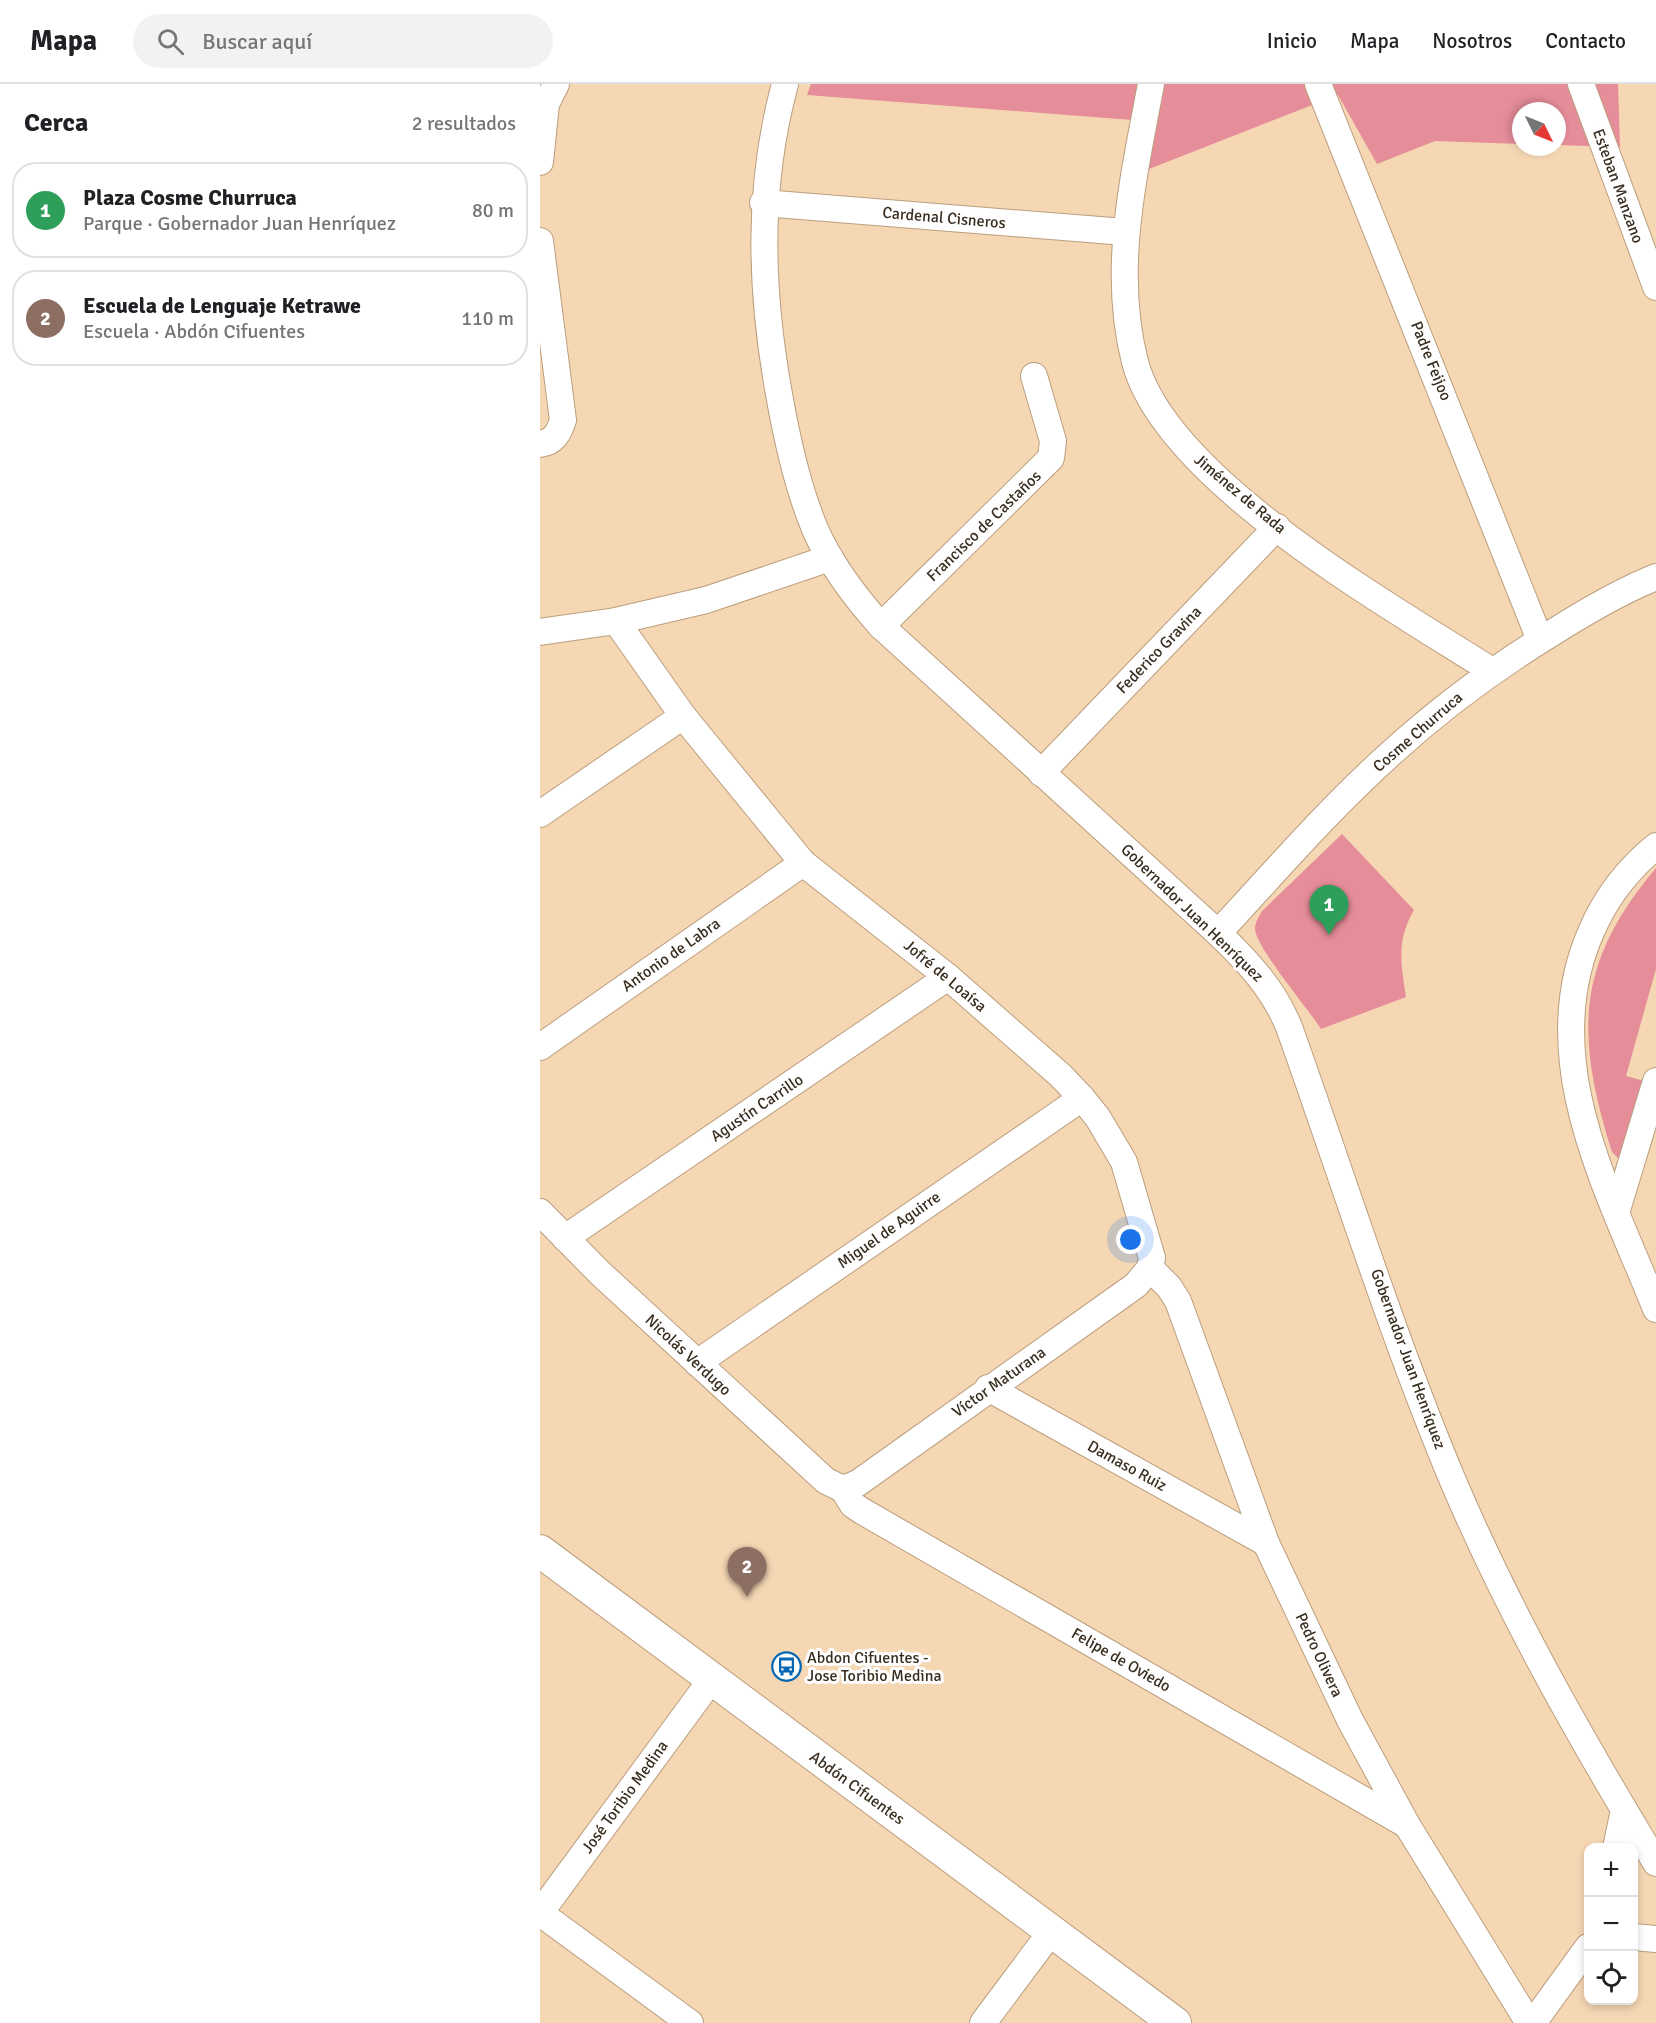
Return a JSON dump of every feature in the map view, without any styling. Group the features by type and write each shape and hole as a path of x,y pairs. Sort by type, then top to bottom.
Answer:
{"street":[{"path":"540,162 546,104 556,84"},
{"name":"Gobernador Juan Henríquez","path":"785,84 773,132 764,203 766,303 783,417 805,502 830,558 856,597 881,626 1218,933 1259,974 1282,1009 1408,1365 1453,1481 1528,1640 1574,1726 1656,1863"},
{"name":"Jiménez de Rada","path":"1151,84 1125,232 1125,272 1130,336 1135,362 1150,399 1197,460 1277,527 1355,583 1492,671"},
{"name":"Padre Feijoo","path":"1318,84 1540,640"},
{"name":"Esteban Manzano","path":"1581,84 1656,287"},
{"name":"Cardenal Cisneros","path":"764,203 1125,232"},
{"path":"540,241 563,420 559,433 549,443 540,444"},
{"name":"Francisco de Castaños","path":"881,626 1051,459 1053,441 1034,376"},
{"name":"Federico Gravina","path":"1041,773 1277,527"},
{"path":"540,632 616,621 706,600 830,558"},
{"name":"Cosme Churruca","path":"1218,933 1387,757 1438,712 1492,671 1540,640 1614,597 1656,577"},
{"name":"Jofré de Loaísa","path":"616,621 683,716 803,862 948,977 1060,1075 1082,1098 1098,1118 1124,1162 1151,1248 1150,1269"},
{"path":"540,814 683,716"},
{"path":"1656,846 1617,887 1596,920 1575,975 1570,1005 1569,1036 1580,1105 1602,1176 1656,1309"},
{"name":"Antonio de Labra","path":"540,1047 803,862"},
{"name":"Agustín Carrillo","path":"565,1238 948,977"},
{"path":"1617,1210 1656,1081"},
{"name":"Miguel de Aguirre","path":"697,1363 1082,1098"},
{"name":"Nicolás Verdugo","path":"540,1212 697,1363 826,1481 843,1489"},
{"name":"Víctor Maturana","path":"843,1489 858,1483 988,1388 1136,1285 1150,1269"},
{"name":"Pedro Olivera","path":"1150,1269 1169,1287 1184,1316 1225,1435 1266,1543 1350,1720 1407,1825 1531,2023"},
{"name":"Damaso Ruiz","path":"988,1388 1266,1543"},
{"name":"Felipe de Oviedo","path":"843,1489 853,1505 862,1511 1407,1825"},
{"name":"Abdón Cifuentes","path":"540,1551 1175,2023"},
{"name":"José Toribio Medina","path":"540,1913 711,1680"},
{"path":"1617,1843 1624,1810"},
{"path":"540,1913 679,2020"},
{"path":"983,2023 1051,1932"},
{"path":"1638,1938 1656,1940"},
{"path":"1531,2023 1585,1951"}],"shaded area":[{"path":"811,84 1618,84 1620,147 1566,145 1566,102 1512,102 1512,144 1435,141 1377,164 1338,95 1149,169 1145,121 807,95"},
{"path":"1342,834 1414,910 1404,932 1401,952 1406,997 1321,1029 1263,948 1255,926 1262,911"},
{"path":"1656,868 1656,969 1626,1076 1648,1082 1621,1158 1618,1158 1612,1152 1592,1072 1588,1037 1590,1003 1597,970 1609,937 1629,903"}],"place":[{"name":"Plaza Cosme Churruca","path":"1329,935"},
{"name":"Escuela de Lenguaje Ketrawe","path":"747,1597"},
{"name":"Abdon Cifuentes - Jose Toribio Medina","path":"786,1667"}]}
